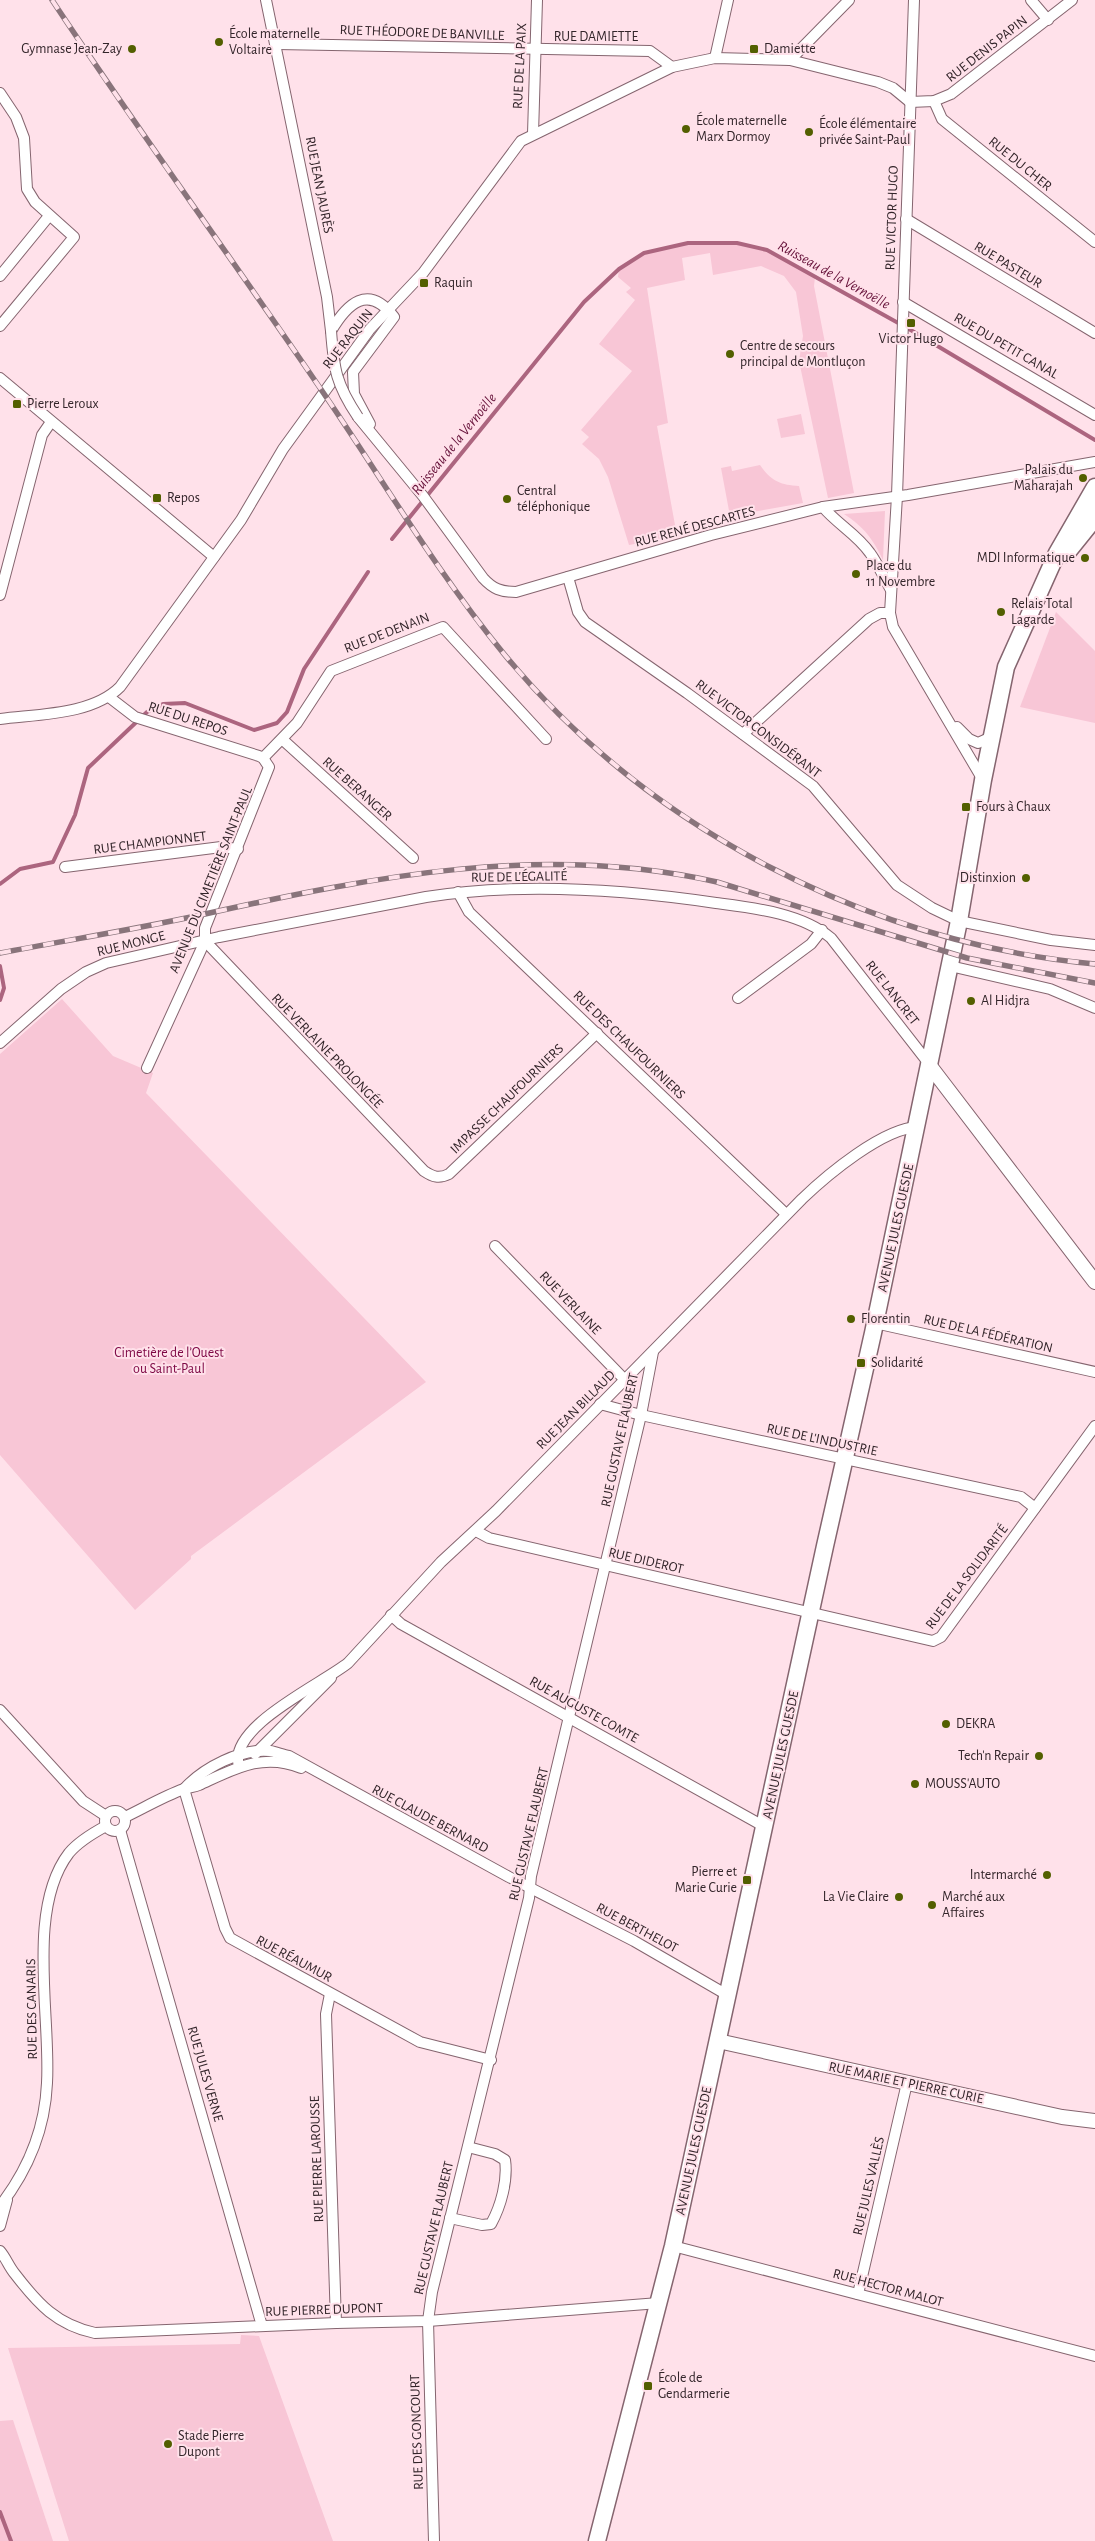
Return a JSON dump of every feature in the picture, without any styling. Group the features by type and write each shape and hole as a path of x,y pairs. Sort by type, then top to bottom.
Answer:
{"main road":[{"path":"1042,586 1057,553 1095,487"},
{"path":"1042,586 1078,538 1093,524"},
{"name":"AVENUE JULES GUESDE","path":"597,2541 673,2246 729,1996 918,1127 960,921 983,780 1006,667 1042,586"}],"street":[{"name":"RUE JEAN JAURÈS","path":"266,0 277,44 327,297 334,365 342,393 358,417 425,499 483,578 492,588 504,592"},
{"name":"RUE DE LA PAIX","path":"533,134 537,0"},
{"path":"715,58 728,0"},
{"path":"790,60 849,0"},
{"name":"RUE VICTOR HUGO","path":"897,496 914,0"},
{"path":"1031,0 1048,20"},
{"name":"RUE DENIS PAPIN","path":"910,102 934,102 951,94 1072,0"},
{"name":"RUE THÉODORE DE BANVILLE","path":"277,44 535,50"},
{"name":"RUE DAMIETTE","path":"535,50 650,51 672,67"},
{"path":"672,67 715,58 790,60 878,82 893,88 910,102"},
{"name":"RUE RAQUIN","path":"109,697 120,687 241,520 283,448 370,329 423,273 521,142 533,134 672,67"},
{"path":"0,93 16,117 24,138 27,189 35,202 74,237 0,326"},
{"name":"RUE DU CHER","path":"934,102 942,119 1095,242"},
{"path":"0,276 4,265 49,216"},
{"name":"RUE PASTEUR","path":"906,220 1095,333"},
{"path":"331,332 341,315 353,303 364,299 374,299 388,310"},
{"name":"RUE DU PETIT CANAL","path":"903,302 1095,415"},
{"name":"RUE JEAN JAURÈS","path":"380,443 354,394 353,372 394,317 388,310"},
{"path":"0,378 214,557"},
{"path":"0,595 42,435 51,422"},
{"name":"RUE RENÉ DESCARTES","path":"504,592 516,592 711,535 823,507 1093,465"},
{"path":"897,496 890,612 892,627 948,717 983,780"},
{"path":"823,507 834,520 848,529 870,552 891,590"},
{"path":"1078,538 1081,526 1095,507"},
{"name":"RUE VICTOR CONSIDÉRANT","path":"568,577 578,612 586,622 813,786 897,885 932,908 960,921 1059,942 1095,945"},
{"path":"743,734 869,619 880,613 890,612"},
{"name":"RUE DE DENAIN","path":"264,758 297,723 331,671 443,626 546,738"},
{"path":"0,719 92,706 109,697"},
{"name":"RUE DU REPOS","path":"109,697 139,718 264,758"},
{"path":"948,717 969,740 981,742 993,733"},
{"name":"RUE BERANGER","path":"283,740 413,858"},
{"name":"AVENUE DU CIMETIÈRE SAINT-PAUL","path":"147,1068 205,941 205,928 268,773 269,766 264,758"},
{"name":"RUE CHAMPIONNET","path":"65,868 221,847 238,849"},
{"name":"RUE DE L'ÉGALITÉ","path":"205,941 458,892 553,889 641,894 748,908 809,924 822,930 831,938"},
{"name":"RUE DES CHAUFOURNIERS","path":"458,892 469,912 786,1214"},
{"path":"738,998 811,944 822,930"},
{"name":"RUE LANCRET","path":"831,938 930,1066"},
{"name":"RUE MONGE","path":"0,1043 61,989 86,972 106,963 205,941"},
{"name":"RUE VERLAINE PROLONGÉE","path":"205,941 424,1172 433,1176"},
{"path":"950,966 1050,989 1095,1008"},
{"name":"IMPASSE CHAUFOURNIERS","path":"433,1176 441,1178 449,1174 597,1033"},
{"path":"930,1066 1095,1282"},
{"name":"RUE JEAN BILLAUD","path":"333,1675 369,1641 390,1615 441,1562 476,1531 824,1177 892,1132 906,1127 918,1127"},
{"name":"RUE VERLAINE","path":"495,1246 625,1380"},
{"name":"RUE DE LA FÉDÉRATION","path":"875,1322 1095,1372"},
{"name":"RUE GUSTAVE FLAUBERT","path":"428,2321 450,2218 490,2060 606,1566 641,1415 653,1352"},
{"name":"RUE DE L'INDUSTRIE","path":"600,1404 641,1415 1021,1498 1035,1508"},
{"name":"RUE DE LA SOLIDARITÉ","path":"811,1613 932,1642 938,1640 1095,1426"},
{"name":"RUE DIDEROT","path":"476,1531 489,1538 811,1613"},
{"name":"RUE AUGUSTE COMTE","path":"390,1615 401,1624 765,1826"},
{"path":"125,1817 184,1789 192,1780 241,1762 257,1752 326,1685 333,1675"},
{"path":"241,1762 238,1749 263,1720 333,1675"},
{"path":"0,1710 83,1801 106,1821 114,1831 120,1830 124,1826 125,1817"},
{"path":"277,1732 279,1746 289,1756"},
{"path":"257,1752 270,1751 289,1756 317,1772"},
{"path":"241,1762 274,1761 317,1772"},
{"name":"RUE CLAUDE BERNARD","path":"317,1772 530,1888"},
{"name":"RUE RÉAUMUR","path":"184,1789 224,1928 230,1938 420,2042 490,2060"},
{"path":"106,1821 111,1812 118,1811 125,1817"},
{"name":"RUE DES CANARIS","path":"0,2206 10,2194 36,2144 44,2113 47,2083 44,1930 47,1902 57,1872 70,1852 106,1821"},
{"name":"RUE JULES VERNE","path":"120,1830 262,2326"},
{"name":"RUE BERTHELOT","path":"530,1888 634,1941 729,1996"},
{"name":"RUE PIERRE LAROUSSE","path":"330,1994 326,2014 336,2323"},
{"name":"RUE MARIE ET PIERRE CURIE","path":"718,2041 1062,2117 1095,2121"},
{"name":"RUE JULES VALLÈS","path":"858,2294 907,2083"},
{"path":"450,2218 482,2225 491,2224 496,2215 507,2173 506,2160 495,2154 468,2147"},
{"path":"0,2226 10,2194"},
{"name":"RUE HECTOR MALOT","path":"673,2246 1095,2356"},
{"name":"RUE PIERRE DUPONT","path":"0,2251 8,2261 13,2272 50,2314 77,2329 95,2333 428,2321 659,2303"},
{"path":"0,2266 13,2272"},
{"name":"RUE DES GONCOURT","path":"428,2321 434,2541"}],"green space":[{"path":"688,243 737,243 767,250 815,277 814,286 854,493 828,498 799,361 803,336 796,292 784,276 761,266 713,275 710,253 682,258 685,280 647,288 668,423 657,426 677,536 629,545 608,477 599,459 582,444 589,437 581,430 632,371 599,344 635,300 626,292 631,288 618,277 619,269 644,253"},
{"path":"801,414 805,434 781,438 777,419"},
{"path":"760,465 776,481 786,485 799,486 803,503 730,516 721,468 731,466 732,471"},
{"path":"885,511 883,560 867,534 844,514"},
{"path":"1056,612 1095,651 1095,723 1020,707"},
{"name":"Cimetière de l’Ouest ou Saint-Paul","path":"62,999 113,1056 153,1073 146,1093 426,1382 191,1556 191,1559 135,1610 0,1455 0,1054"},
{"name":"Stade Pierre Dupont","path":"241,2335 259,2336 333,2541 69,2541 8,2348 240,2344"},
{"path":"13,2420 53,2541 0,2541 0,2421"}],"waterway":[{"name":"Ruisseau de la Vernoëlle","path":"392,539 584,302 619,269 644,253 688,243 737,243 767,250 909,329 1095,440"},
{"name":"Ruisseau de la Vernoëlle","path":"0,884 20,869 53,862 75,815 88,768 147,712 163,704 185,703 254,730 277,723 287,712 304,669 368,572"},
{"name":"Ruisseau de la Vernoëlle","path":"0,966 4,988 0,1000"},
{"name":"Ruisseau de la Vernoëlle","path":"0,2512 11,2541"}],"railway":[{"path":"52,0 117,97 318,385 408,522 455,589 504,654 562,717 625,773 695,823 769,867 847,903 928,931 1011,952 1095,964"},
{"path":"0,953 154,925 333,887 396,877 460,869 524,865 588,865 652,871 717,882 967,958 1095,983"}],"place":[{"name":"École maternelle Voltaire","path":"219,42"},
{"name":"Gymnase Jean-Zay","path":"132,49"},
{"name":"Damiette","path":"754,49"},
{"name":"École maternelle Marx Dormoy","path":"686,129"},
{"name":"École élémentaire privée Saint-Paul","path":"809,132"},
{"name":"Raquin","path":"424,283"},
{"name":"Victor Hugo","path":"911,323"},
{"name":"Centre de secours principal de Montluçon","path":"730,354"},
{"name":"Pierre Leroux","path":"17,404"},
{"name":"Palais du Maharajah","path":"1083,478"},
{"name":"Repos","path":"157,498"},
{"name":"Central téléphonique","path":"507,499"},
{"name":"MDI Informatique","path":"1085,558"},
{"name":"Place du 11 Novembre","path":"856,574"},
{"name":"Relais Total Lagarde","path":"1001,612"},
{"name":"Fours à Chaux","path":"966,807"},
{"name":"Distinxion","path":"1026,878"},
{"name":"Al Hidjra","path":"971,1001"},
{"name":"Florentin","path":"851,1319"},
{"name":"Solidarité","path":"861,1363"},
{"name":"DEKRA","path":"946,1724"},
{"name":"Tech'n Repair","path":"1039,1756"},
{"name":"MOUSS'AUTO","path":"915,1784"},
{"name":"Intermarché","path":"1047,1875"},
{"name":"Pierre et Marie Curie","path":"747,1880"},
{"name":"La Vie Claire","path":"899,1897"},
{"name":"Marché aux Affaires","path":"932,1905"},
{"name":"École de Gendarmerie","path":"648,2386"},
{"name":"Stade Pierre Dupont","path":"168,2444"}]}
